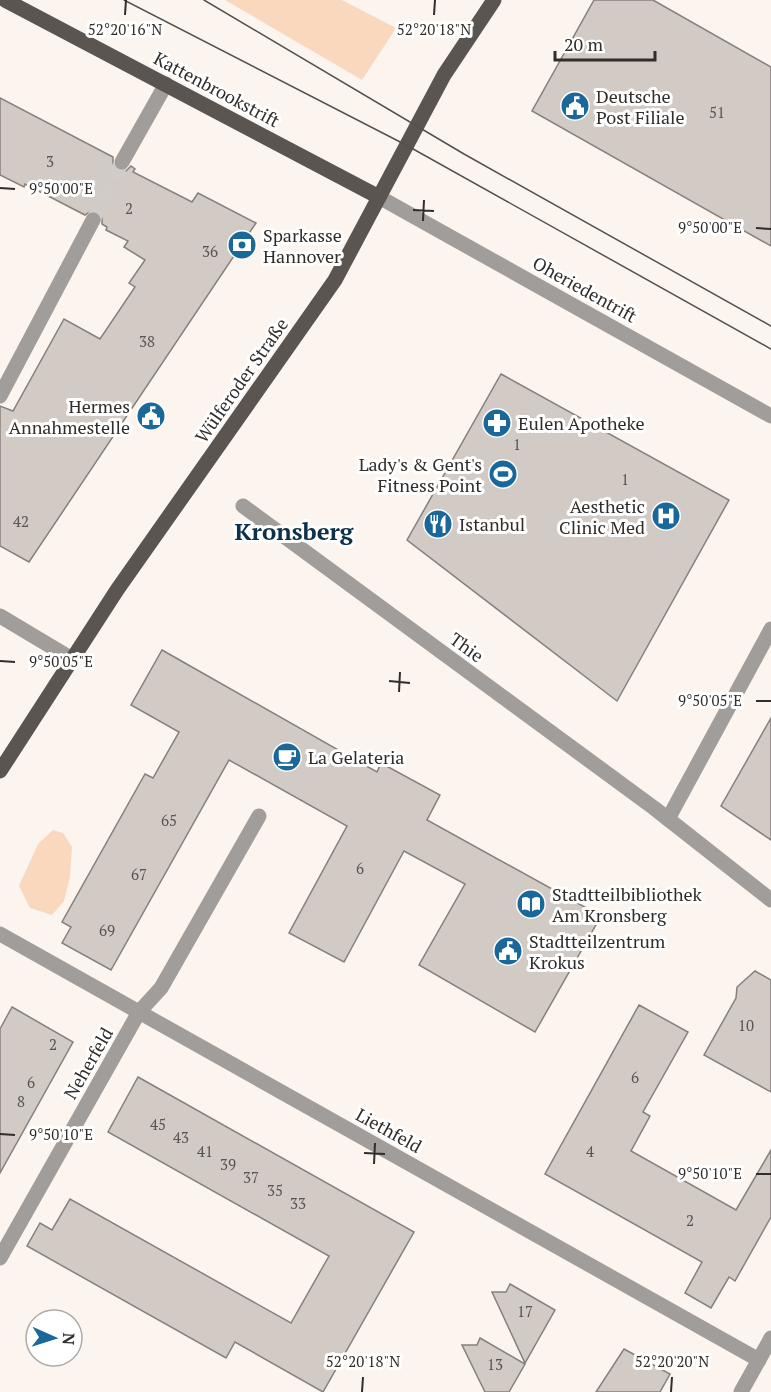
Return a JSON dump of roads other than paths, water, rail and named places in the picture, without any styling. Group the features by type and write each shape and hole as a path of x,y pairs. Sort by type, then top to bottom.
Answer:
{"main road":[{"name":"Kattenbrookstrift","path":"5,0 379,197"},
{"name":"Wülferoder Straße","path":"0,771 117,590 334,280 444,75 494,0"}],"street":[{"path":"122,162 166,84"},
{"name":"Oheriedentrift","path":"379,197 771,416"},
{"path":"0,396 93,220"},
{"name":"Thie","path":"243,506 668,819 771,900"},
{"path":"0,616 72,659"},
{"path":"668,819 771,630"},
{"name":"Neherfeld","path":"0,1258 139,1012 161,988 259,816"},
{"name":"Liethfeld","path":"0,934 759,1360"},
{"path":"741,1392 771,1338"}],"tunnel":[{"path":"93,220 122,162"}],"tram line":[{"path":"124,0 406,145 771,349"},
{"path":"204,0 464,154 771,326"}],"place":[{"name":"Deutsche Post Filiale","path":"575,106"},
{"name":"Sparkasse Hannover","path":"242,245"},
{"name":"Hermes Annahmestelle","path":"151,416"},
{"name":"Eulen Apotheke","path":"497,423"},
{"name":"Lady's & Gent's Fitness Point","path":"503,474"},
{"name":"Aesthetic Clinic Med","path":"666,516"},
{"name":"Istanbul","path":"438,524"},
{"name":"La Gelateria","path":"287,757"},
{"name":"Stadtteilbibliothek Am Kronsberg","path":"531,904"},
{"name":"Stadtteilzentrum Krokus","path":"508,951"}],"district":[{"name":"Kronsberg","path":"294,531"}]}
